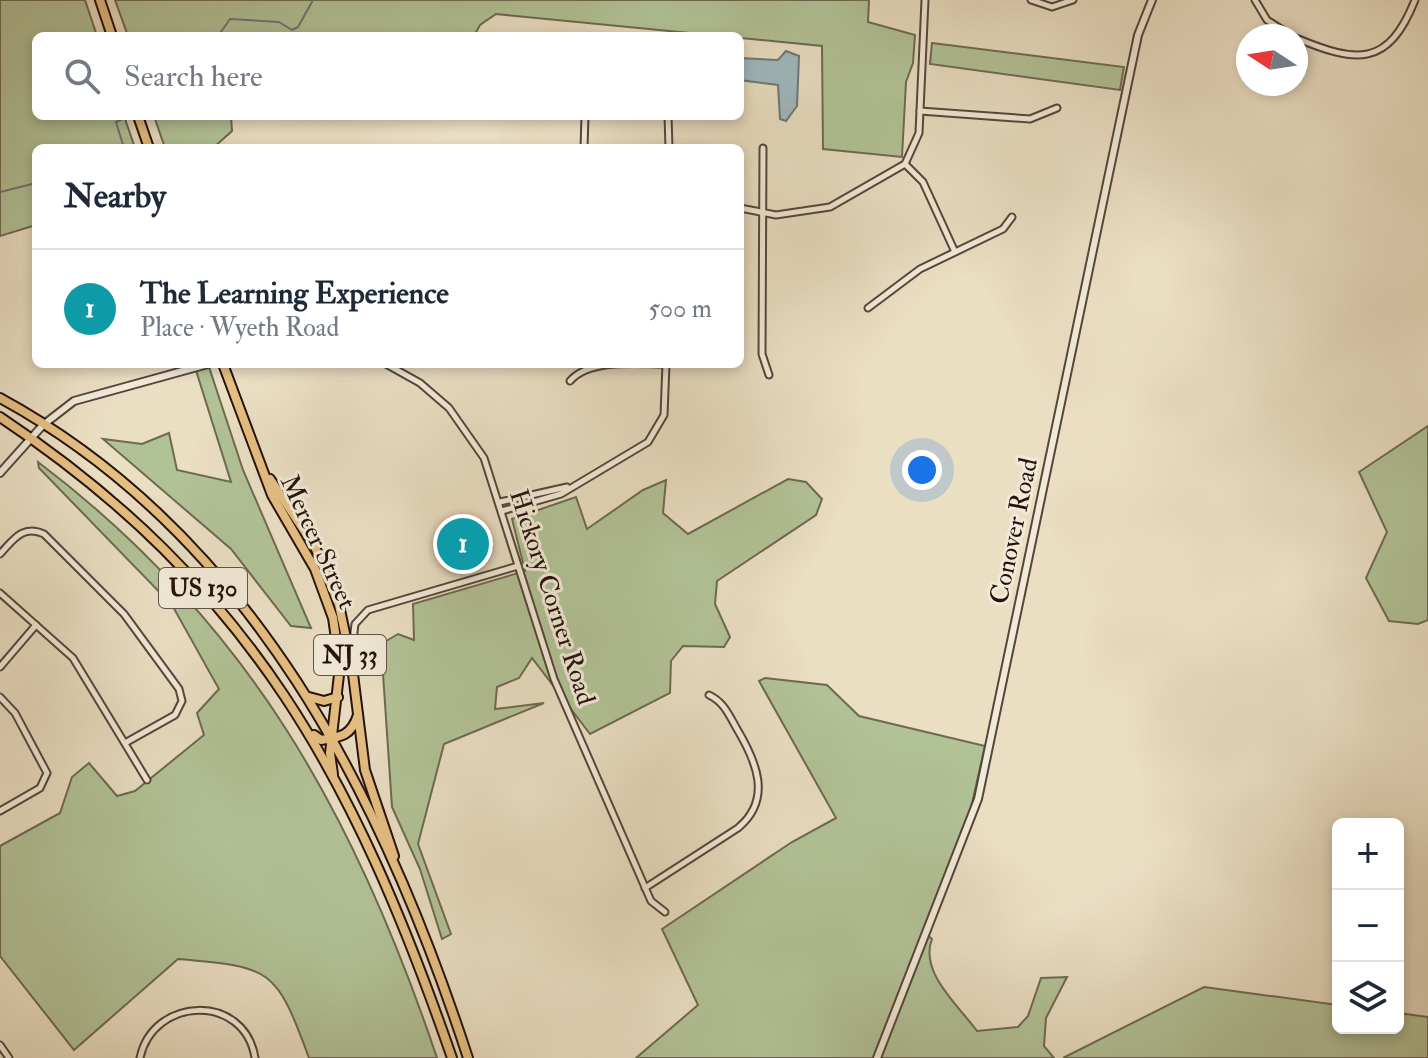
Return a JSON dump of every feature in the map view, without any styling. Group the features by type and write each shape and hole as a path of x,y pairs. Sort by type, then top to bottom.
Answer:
{"main road":[{"path":"100,0 111,32"},
{"path":"139,120 148,144"},
{"name":"Mercer Street","path":"225,368 272,495 315,569 329,603 340,652 338,697 329,762 333,775"},
{"name":"US 130","path":"0,398 43,425 128,489 186,543 239,602 307,696 333,738 394,857 433,951 468,1058"},
{"name":"US 130","path":"0,417 121,507 192,576 256,652 310,732 380,870 452,1058"},
{"name":"Mercer Street","path":"263,468 315,547 329,577 352,666 365,770 394,857"},
{"path":"307,696 324,701 338,697"},
{"path":"310,732 321,740 347,734 358,715"}],"street":[{"path":"744,209 763,214 789,214 836,205 905,164 917,141 925,0"},
{"path":"1031,0 1052,7 1073,0"},
{"name":"Conover Road","path":"877,1058 978,799 1138,35 1152,0"},
{"path":"1255,0 1267,20 1273,24"},
{"path":"1308,43 1338,55 1368,54 1385,47 1400,33 1415,0"},
{"path":"920,111 1024,119 1042,117 1057,108"},
{"path":"584,144 585,120"},
{"path":"668,120 669,144"},
{"path":"763,148 762,354 769,375"},
{"path":"905,164 923,182 955,252"},
{"path":"868,308 920,269 1003,229 1012,217"},
{"path":"0,473 43,425 78,399 193,368"},
{"name":"Hickory Corner Road","path":"393,368 420,383 461,422 484,458 554,679 645,888 657,908 665,912"},
{"path":"570,381 583,371 597,368"},
{"path":"502,511 559,495 567,487 652,438 664,415 666,368"},
{"path":"500,502 567,487"},
{"path":"0,554 24,532 44,534 124,614 179,689 182,701 175,715 125,743"},
{"path":"352,666 351,634 364,613 518,566"},
{"path":"0,593 81,667 147,780"},
{"path":"0,667 36,625"},
{"path":"645,888 738,828 751,814 758,798 756,762 724,706 709,695"},
{"path":"0,697 15,713 47,773 40,788 0,811"},
{"path":"140,1058 148,1036 157,1025 172,1015 200,1009 218,1012 235,1021 247,1035 255,1058"},
{"path":"0,1045 9,1058"}],"green space":[{"path":"0,0 85,0 96,32 32,32 32,120 125,120 134,144 32,144 32,226 0,236"},
{"path":"115,0 869,0 868,22 915,35 913,63 906,82 902,157 823,149 822,46 744,38 744,32 679,32 496,14 480,25 476,32 127,32"},
{"path":"932,43 1124,67 1120,90 930,64"},
{"path":"155,120 231,120 232,131 217,144 164,144"},
{"path":"195,368 209,368 243,470 311,628 291,626 231,549 103,439 142,444 169,433 177,470 231,482"},
{"path":"1428,426 1428,620 1418,624 1389,621 1366,578 1387,532 1359,472"},
{"path":"38,462 112,523 177,587 234,656 285,728 330,804 369,884 405,969 437,1058 309,1058 288,1006 278,989 266,978 233,965 178,959 74,1050 0,956 0,846 60,813 72,777 89,763 117,796 135,791 204,735 197,713 219,689 172,605 39,468"},
{"path":"788,479 806,482 822,499 816,515 717,581 715,604 730,637 724,647 683,646 671,661 670,693 590,734 532,658 519,678 497,687 495,709 544,703 444,744 418,844 451,934 442,939 420,869 392,807 381,644 398,634 414,640 413,604 525,571 512,519 576,497 587,529 643,490 666,480 663,513 688,534"},
{"path":"478,529 492,548 465,567 461,560 482,545 474,532"},
{"path":"765,678 827,685 859,716 985,746 968,821 923,931 932,939 929,951 931,964 942,988 977,1031 1018,1027 1028,1016 1041,978 1067,977 1046,1018 1044,1046 1054,1058 636,1058 698,1005 662,929 792,842 836,818 759,681"},
{"path":"1204,987 1332,1004 1332,1034 1404,1034 1404,1014 1428,1017 1428,1058 1063,1058"}],"water":[{"path":"786,51 799,56 797,106 786,121 780,119 778,85 744,81 744,58 778,60"}],"waterway":[{"path":"221,32 230,19 279,22 292,30 298,27 313,0"},
{"path":"120,120 116,122 123,144"},
{"path":"0,192 32,184"}],"place":[{"name":"The Learning Experience","path":"463,544"}]}
